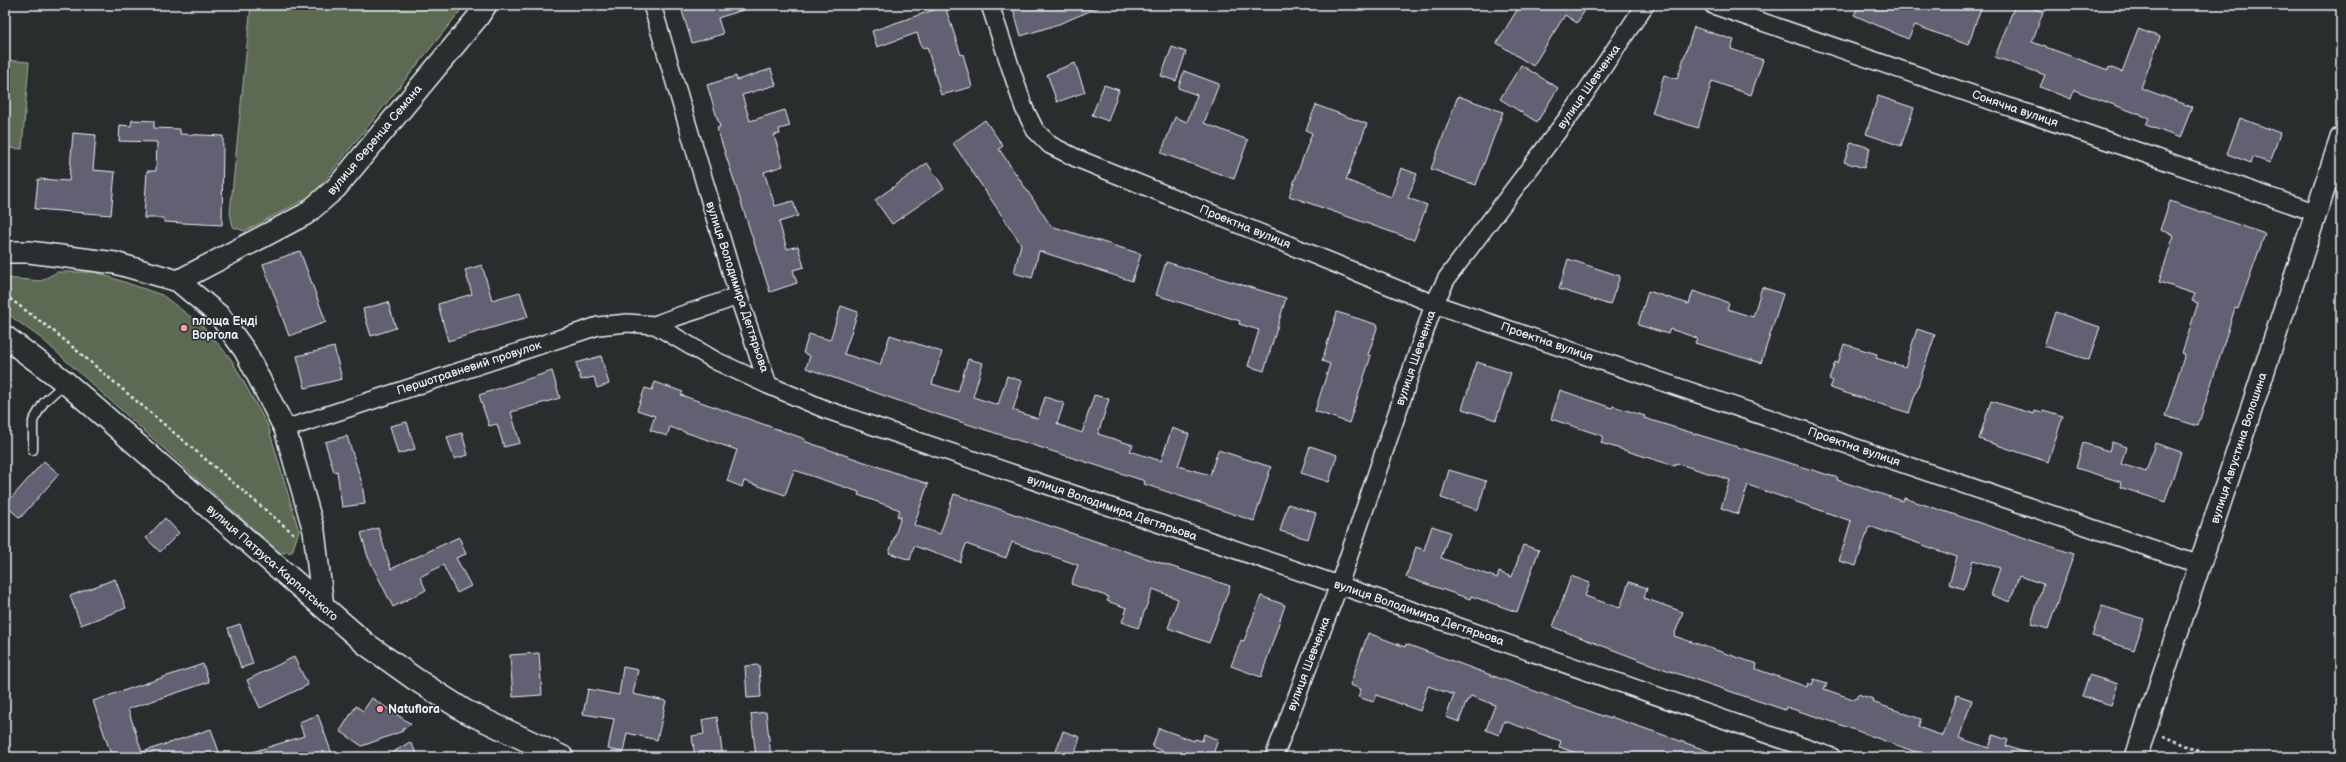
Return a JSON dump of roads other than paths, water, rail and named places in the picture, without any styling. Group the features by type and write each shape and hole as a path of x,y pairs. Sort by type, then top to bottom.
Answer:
{"main road":[{"name":"вулиця Патруса-Карпатського","path":"5,337 65,382 366,644 415,679 459,707 562,757"}],"street":[{"name":"вулиця Ференца Семана","path":"178,281 306,214 320,204 346,176 478,17 486,5"},
{"name":"вулиця Володимира Дегтярьова","path":"652,5 738,295 768,385 827,410 1339,585 1832,757"},
{"name":"Проектна вулиця","path":"990,5 1024,108 1035,130 1050,145 1076,158 1434,304 2200,564"},
{"name":"вулиця Шевченка","path":"1274,757 1339,585 1434,304 1447,278 1576,107 1645,5"},
{"name":"Сонячна вулиця","path":"1713,5 2317,214"},
{"name":"вулиця Августина Волошина","path":"2136,757 2341,138"},
{"path":"5,252 29,252 114,264 178,281 220,316 245,351 285,429 314,531 323,607"},
{"name":"Першотравневий провулок","path":"285,429 598,326 627,323 655,325 738,295"},
{"name":"Першотравневий провулок","path":"655,325 716,361 768,385"}],"lane":[{"path":"34,450 33,421 44,402 65,382"}],"place":[{"name":"площа Енді Воргола","path":"184,328"},
{"name":"Natuflora","path":"380,709"}]}
